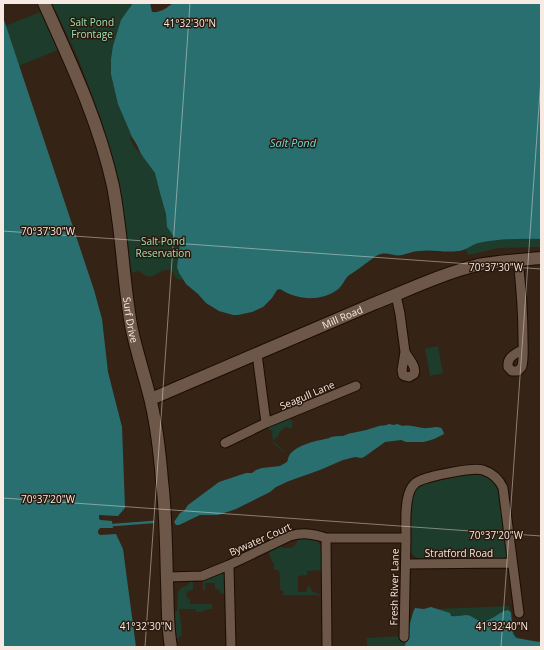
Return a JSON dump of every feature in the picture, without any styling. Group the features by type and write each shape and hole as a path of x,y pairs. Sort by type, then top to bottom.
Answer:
{"main road":[{"name":"Surf Drive","path":"44,3 87,102 107,162 115,198 128,306 140,363 151,399 158,439 166,527 168,621 171,647"},
{"name":"Mill Road","path":"151,399 437,278 479,265 541,258"}],"street":[{"path":"518,260 523,315 523,349"},
{"path":"396,295 405,352"},
{"name":"Seagull Lane","path":"257,354 266,423"},
{"name":"Seagull Lane","path":"225,443 266,423 356,386"},
{"name":"Fresh River Lane","path":"404,637 407,499 413,484 417,481 438,476 472,469 482,470 492,474 501,484 503,488 519,613"},
{"name":"Bywater Court","path":"167,577 200,576 229,565 290,536 300,533 312,534 326,538"},
{"path":"326,538 327,647"},
{"name":"Fresh River Lane","path":"326,538 406,538"},
{"name":"Stratford Road","path":"406,564 512,563"},
{"path":"229,565 231,647"}],"green space":[{"path":"52,3 144,3 114,87 132,137 130,137 133,145 155,170 167,215 183,246 179,273 183,279 179,280 176,278 171,270 162,271 152,276 144,275 139,271 132,273 119,182 101,119 78,58"},
{"path":"40,12 58,50 16,67 3,27"},
{"path":"541,233 541,247 499,248 468,255 463,244"},
{"path":"438,346 443,373 430,376 425,349"},
{"path":"290,418 293,424 291,429 287,427 284,428 273,441 284,451 283,452 273,443 272,433 273,431 266,428"},
{"path":"468,472 485,473 499,486 508,554 503,559 419,560 412,554 409,546 411,497 417,487 423,483"},
{"path":"299,537 312,538 319,543 322,552 322,570 307,571 307,575 298,576 298,592 307,592 307,587 310,587 313,592 323,595 323,597 321,595 283,595 283,590 280,590 280,574 278,570 274,570 274,562 272,562 268,550 278,545 284,548 291,548 296,544"},
{"path":"221,573 225,574 225,593 221,594 219,590 215,589 215,583 205,583 205,590 203,591 203,580"},
{"path":"191,580 193,583 193,590 188,591 186,594 187,598 190,599 190,604 212,604 212,609 196,612 196,609 179,609 182,636 178,639 176,638 174,609 175,612 177,611 178,592 181,588 188,585"},
{"path":"509,606 511,626 516,636 528,642 541,641 541,647 367,647 367,638 402,636 407,623 416,612 415,610"}],"water":[{"name":"Salt Pond","path":"133,3 150,3 152,12 158,12 173,3 541,3 541,239 509,239 478,243 461,251 415,251 404,255 382,254 378,255 348,276 337,290 330,294 316,298 308,298 287,293 280,289 277,290 272,298 263,307 252,312 233,315 219,311 206,303 186,284 179,273 177,267 180,245 167,227 166,214 155,173 141,154 118,104 111,74 111,59 113,46 121,20"},
{"path":"3,17 94,290 102,319 108,372 122,427 125,508 118,516 99,515 99,519 101,520 112,521 113,528 100,528 98,533 100,535 116,534 123,549 136,647 3,647"},
{"path":"389,424 425,428 439,427 442,429 444,434 424,442 406,442 401,440 385,442 364,457 355,457 343,460 289,481 236,509 218,515 200,515 179,525 176,525 174,522 188,505 219,482 246,473 252,473 262,468 280,466 287,462 289,456 295,449 311,443"},
{"path":"431,607 450,613 451,616 467,615 483,621 508,610 511,612 513,634 516,638 539,642 541,641 541,647 403,647 405,646 415,608 424,609"}],"waterway":[{"path":"113,525 153,522"}],"park label":[{"name":"Salt Pond Frontage","path":"92,28"},
{"name":"Salt Pond Reservation","path":"163,246"}]}
